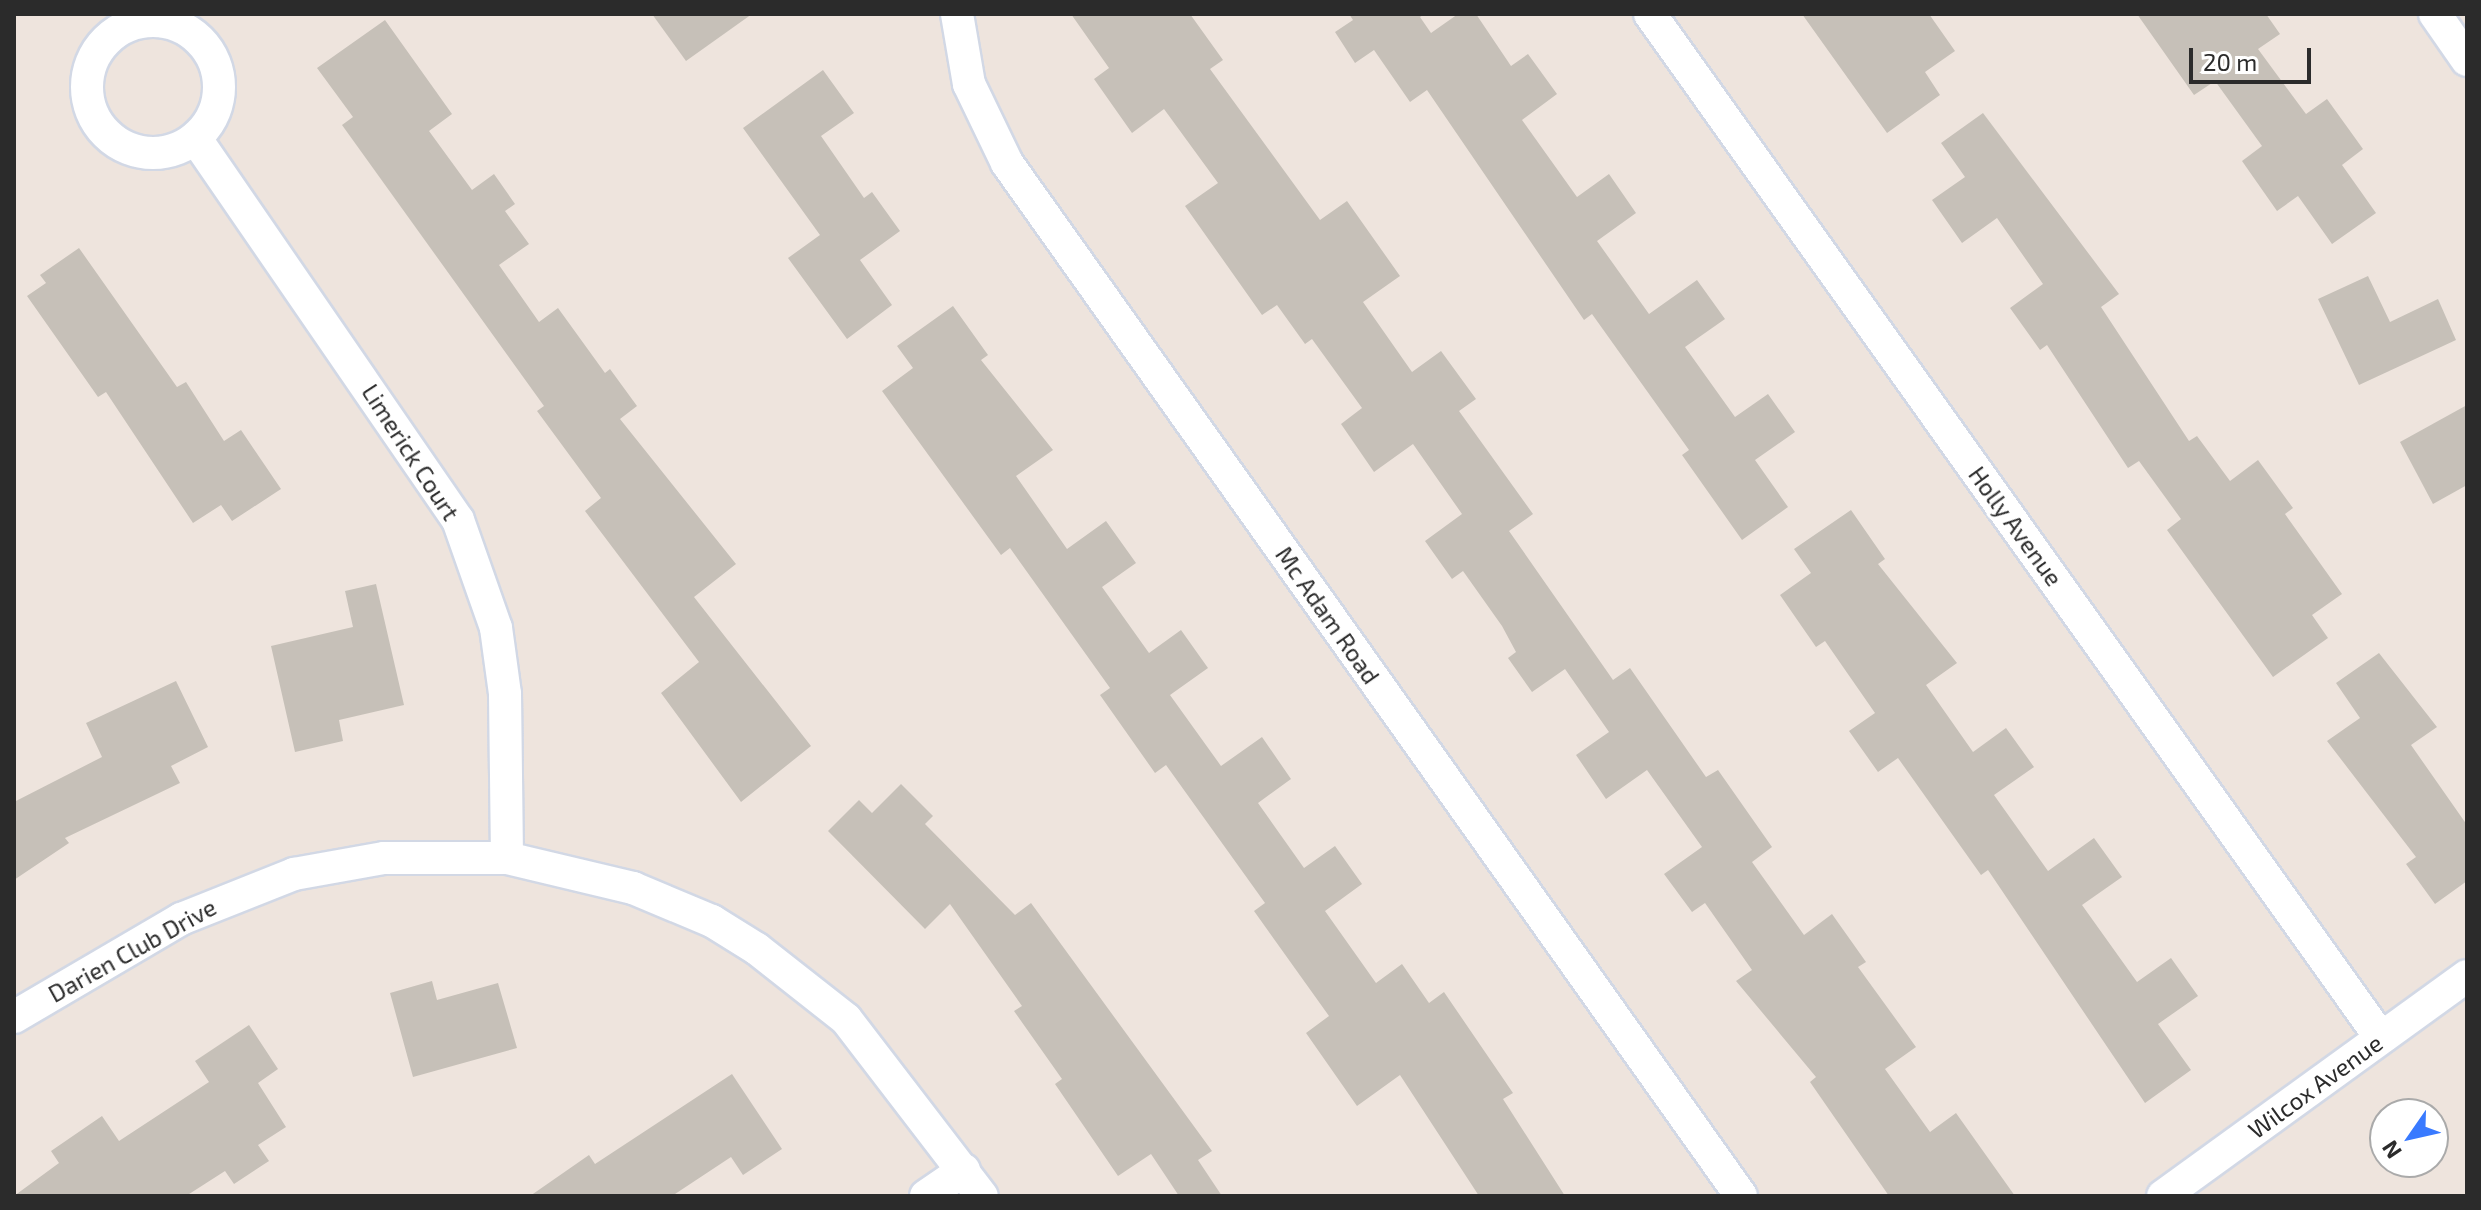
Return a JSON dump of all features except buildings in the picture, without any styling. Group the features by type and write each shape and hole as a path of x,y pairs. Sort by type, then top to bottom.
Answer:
{"street":[{"name":"Mc Adam Road","path":"957,14 969,84 1007,163 1741,1196"},
{"name":"Holly Avenue","path":"1650,14 2381,1038"},
{"path":"2435,14 2467,60"},
{"path":"159,21 184,28 204,45 217,67 220,93 212,118 196,139 173,151 147,154 102,130 89,107 87,81 94,56 110,36 133,23 159,21"},
{"name":"Limerick Court","path":"196,139 440,489 464,533 496,628 505,694 507,858"},
{"name":"Darien Club Drive","path":"14,1017 181,919 294,874 384,858 507,858 633,888 712,921 757,949 846,1019 982,1196"},
{"name":"Wilcox Avenue","path":"2163,1196 2467,976"},
{"path":"926,1196 964,1170"}]}
